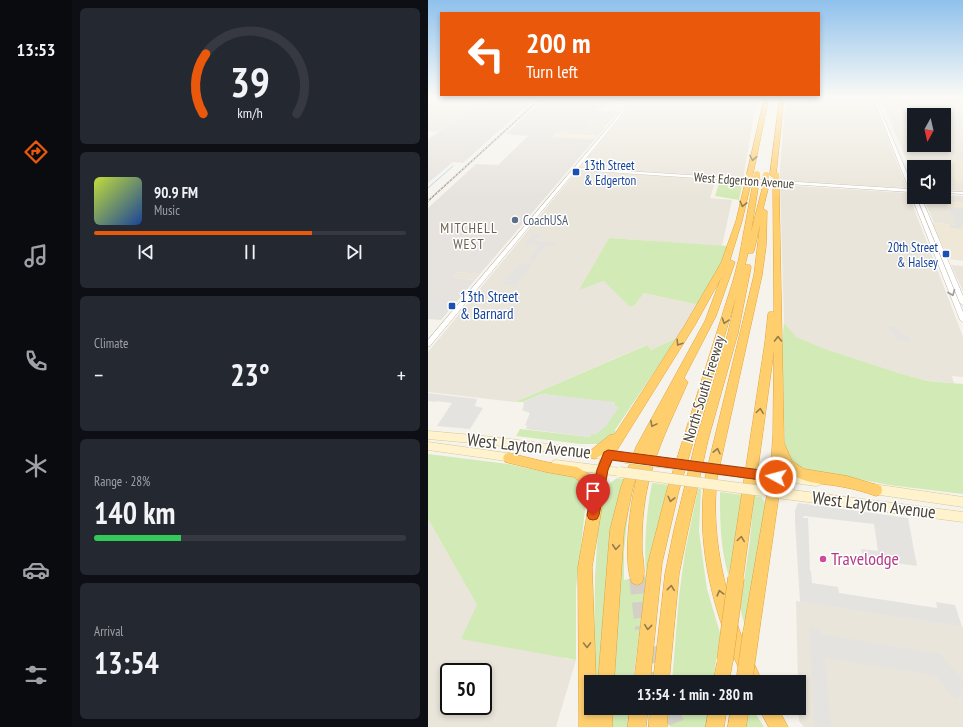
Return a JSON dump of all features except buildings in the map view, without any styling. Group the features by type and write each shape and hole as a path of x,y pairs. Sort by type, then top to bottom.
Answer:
{"highway":[{"path":"745,675 768,491 776,477 779,435 777,242 763,189 750,174 756,131"},
{"path":"755,144 759,131"},
{"name":"North-South Freeway","path":"662,675 672,574 688,495 733,333 762,199 763,189 757,174 763,131"},
{"name":"North-South Freeway","path":"643,675 655,563 674,490 763,189 772,131"},
{"path":"590,526 602,470 608,455 708,295 725,263 739,220 775,175 779,131"},
{"path":"751,675 741,654 723,604 711,551 708,505 711,478 758,275 762,246 763,189"},
{"path":"637,578 635,542 637,515 646,467 712,316 734,252 739,220"},
{"path":"723,675 770,342 777,242"},
{"path":"607,675 617,530 627,486 640,450 712,316"},
{"path":"595,454 623,430"},
{"path":"779,435 783,457 792,469 800,474 838,480 876,490"},
{"path":"509,458 546,467 578,472 588,480 591,493 590,526 586,567 588,727"},
{"path":"603,727 604,715"},
{"path":"637,727 638,715"},
{"path":"658,727 659,715"},
{"path":"715,727 717,715"},
{"path":"737,727 739,715"},
{"path":"772,715 779,727"}],"main road":[{"name":"West Layton Avenue","path":"428,435 608,455 963,502"},
{"name":"West Layton Avenue","path":"428,446 509,458 963,516"}],"street":[{"path":"428,344 606,131"},
{"path":"888,131 907,178"},
{"path":"891,131 907,168"},
{"name":"West Edgerton Avenue","path":"574,169 907,190"},
{"path":"951,193 963,194"},
{"path":"917,204 963,320"},
{"path":"922,204 963,303"}],"shaded area":[{"path":"440,131 499,131 463,163 453,162 428,183 428,139"},
{"path":"509,131 558,131 552,137 595,139 480,274 457,272 452,278 475,280 441,320 428,319 428,208 476,164 498,165 528,136 506,134"},
{"path":"558,131 601,132 598,136 556,133"},
{"path":"578,131 602,131 601,132"},
{"path":"610,131 751,131 743,179 595,170 603,159 587,158"},
{"path":"783,131 885,131 907,188 779,180"},
{"path":"894,131 907,131 907,152 951,152 951,131 963,131 963,161 907,161"},
{"path":"556,133 598,136 595,139 552,137"},
{"path":"587,158 603,159 595,170 579,168"},
{"path":"951,160 963,161 963,183 957,182 951,172"},
{"path":"951,171 957,182 963,183 963,191 951,190"},
{"path":"576,172 716,179 710,198 732,200 722,246 609,238 580,289 605,281 630,307 635,305 644,293 699,305 677,338 651,350 646,345 515,402 428,392 428,352"},
{"path":"780,185 907,193 907,204 912,204 963,337 963,377 952,376 954,383 927,381 902,374 828,350 795,337 784,323"},
{"path":"951,195 963,196 963,203 951,202"},
{"path":"951,202 963,203 963,261 949,259 932,223 956,225 946,204 951,204"},
{"path":"926,204 947,204 957,225 934,223"},
{"path":"948,207 963,208 962,229 950,228 949,224 956,225"},
{"path":"533,234 541,235 536,241 556,243 553,246 545,246 536,260 529,261 539,245 525,244"},
{"path":"519,263 532,264 516,285 503,284"},
{"path":"951,265 963,266 963,291"},
{"path":"457,272 480,274 475,280 452,278"},
{"path":"428,298 454,300 442,314 434,318 428,318"},
{"path":"888,327 896,327 901,334 908,336 910,342 897,341"},
{"path":"428,393 477,399 475,406 483,408 470,429 437,426 452,403 428,401"},
{"path":"542,394 615,402 613,406 619,407 606,426 595,435 591,433 590,437 526,429 527,426 525,425 530,413 522,410 524,405 523,402"},
{"path":"798,503 908,518 917,566 867,559 867,557 862,553 861,549 878,551 874,524 804,516 803,518 808,518 810,571 812,583 838,587 839,593 937,608 936,602 955,605 962,627 800,602 795,522 795,510"},
{"path":"428,519 477,605 566,659 576,660 556,727 428,727"},
{"path":"796,601 963,627 963,727 804,727 799,721 799,715 806,715 806,675 798,675"},
{"path":"809,627 820,628 821,634 940,654 963,680 963,693 955,700 937,677 932,675 825,658 831,727 814,727"}],"green space":[{"path":"720,180 743,181 739,200 715,196"},
{"path":"609,238 728,246 726,254 699,305 644,293 635,305 630,307 604,281 579,290"},
{"path":"784,323 796,337 828,350 927,381 963,384 963,494 889,485 797,469 785,449 782,346"},
{"path":"677,338 615,430 616,432 603,444 580,444 516,436 520,429 590,437 591,433 618,407 613,406 615,403 542,394 523,402 515,402 647,345 651,350"},
{"path":"428,454 508,464 544,472 581,477 587,493 576,588 576,660 461,639 477,605 428,519"},
{"path":"617,478 624,479 613,527 601,675 594,675 595,578 598,529 605,487"},
{"path":"652,483 669,485 647,583 634,675 613,675 621,539 630,496 624,550 624,580 646,575 645,552 648,506"},
{"path":"698,489 701,489 699,531 707,589 720,633 714,675 673,675 679,596 685,552"},
{"path":"720,492 743,495 729,577 722,545 720,524"},
{"path":"754,496 761,497 766,504 745,626 740,608 750,540"},
{"path":"611,715 628,715 627,727 610,727"},
{"path":"671,715 708,715 706,727 670,727"},
{"path":"744,715 756,715 764,727 742,727"}],"waterway":[{"path":"428,188 453,166"}],"tunnel":[{"path":"637,578 643,629"},
{"path":"649,648 657,675"},
{"path":"673,715 678,727"}],"railway":[{"path":"428,201 505,131"}],"place":[{"name":"13th Street & Edgerton","path":"576,172"},
{"name":"CoachUSA","path":"515,220"},
{"name":"20th Street & Halsey","path":"946,254"},
{"name":"13th Street & Barnard","path":"452,306"},
{"name":"Travelodge","path":"823,559"}],"district":[{"name":"MITCHELL WEST","path":"469,236"}],"route":[{"path":"593,515 602,470 608,455 776,477"}]}
